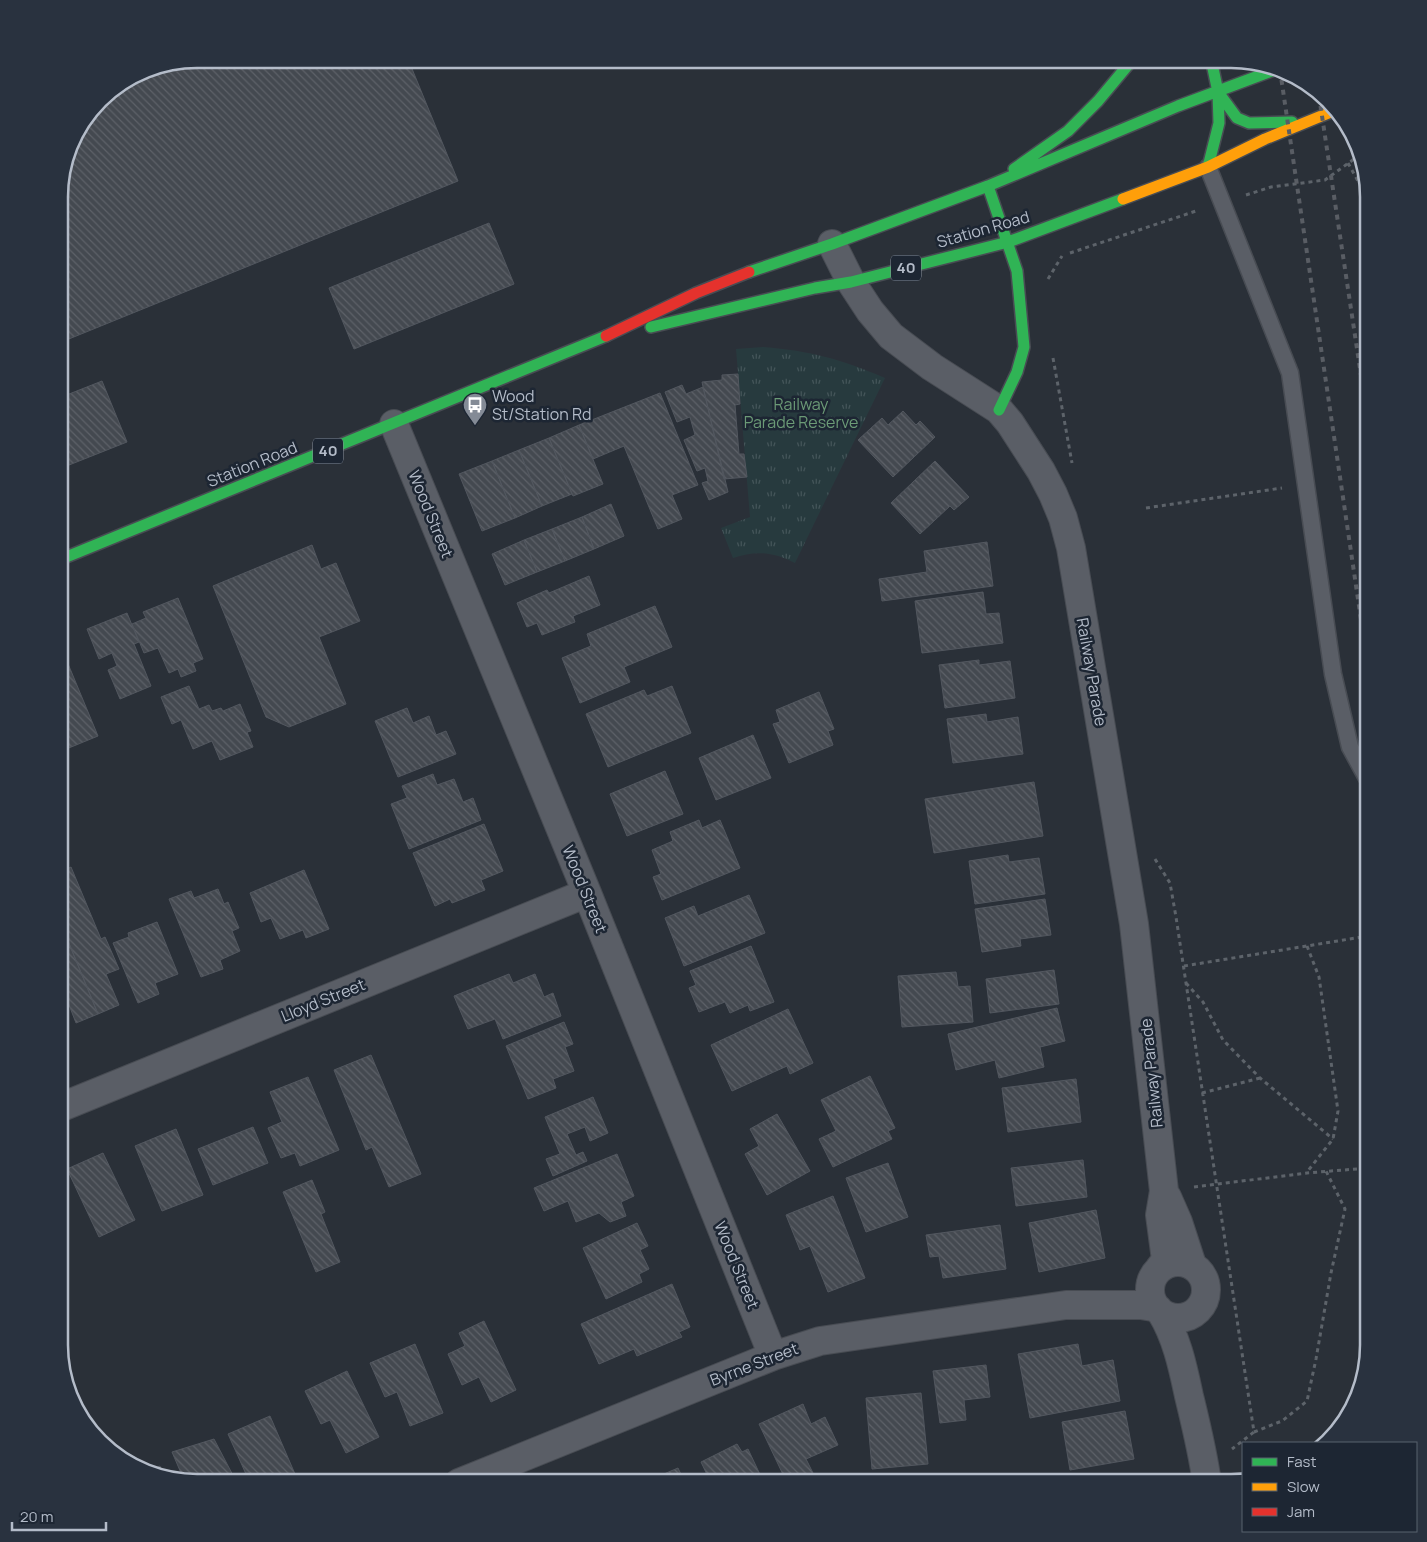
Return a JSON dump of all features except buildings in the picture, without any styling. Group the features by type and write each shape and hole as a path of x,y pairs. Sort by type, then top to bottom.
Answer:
{"main road":[{"path":"999,410 1017,372 1024,346 1016,271 988,186 1068,131 1098,101 1126,68"},
{"path":"1208,168 1219,123 1218,92 1213,68"},
{"name":"Station Road","path":"68,556 596,341 696,293 770,264 832,244 988,186 1178,106 1267,73"},
{"path":"1218,92 1237,118 1249,123 1307,122"},
{"name":"40","path":"1307,122 1328,113"},
{"name":"Station Road","path":"596,341 815,288 851,282 1008,242 1208,168 1265,139 1307,122"}],"street":[{"name":"Railway Parade","path":"832,244 851,282 870,311 891,336 932,367 999,410 1010,423 1041,471 1063,518 1071,548 1134,924 1164,1191 1160,1215 1166,1260 1158,1270"},
{"name":"Wood Street","path":"394,424 587,893 773,1356"},
{"name":"Lloyd Street","path":"68,1104 587,893"},
{"name":"Railway Parade","path":"1164,1191 1178,1222 1192,1265"},
{"path":"1159,1311 1170,1317 1180,1319 1198,1311 1205,1301 1207,1286 1201,1272 1186,1262 1171,1262 1158,1270 1152,1279 1150,1295 1159,1311 1169,1325 1185,1377 1203,1451 1206,1474"},
{"name":"Byrne Street","path":"1066,1305 1127,1286 1158,1270"},
{"name":"Byrne Street","path":"481,1474 773,1356 820,1341 1066,1305 1141,1305 1154,1307 1159,1311"},
{"path":"1185,1377 1198,1311"}],"lane":[{"path":"1208,168 1290,374 1333,674 1350,747 1360,765"}],"path":[{"path":"1299,184 1325,180 1354,159"},
{"path":"1348,163 1358,182"},
{"path":"1146,508 1306,485"},
{"path":"1176,917 1254,1432"},
{"path":"1184,966 1360,937"},
{"path":"1307,946 1319,977 1338,1110 1334,1140 1307,1173"},
{"path":"1186,983 1203,1002 1223,1040 1260,1078 1334,1140"},
{"path":"1202,1093 1260,1078"},
{"path":"1216,1184 1360,1169"},
{"path":"1203,1451 1232,1449 1254,1432 1282,1421 1307,1401 1345,1209 1326,1171"}],"green space":[{"name":"Railway Parade Reserve","path":"763,347 826,357 885,378 795,563 780,556 765,553 741,555 733,558 721,528 750,517 736,349"}],"railway":[{"path":"1281,78 1360,613"},
{"path":"1320,105 1360,369"}],"traffic: fast":[{"path":"1014,169 1068,131 1098,101 1126,68"},
{"path":"1213,68 1218,92"},
{"path":"749,272 832,244 988,186 1178,106 1267,73"},
{"path":"1218,92 1237,118 1249,123 1292,122"},
{"path":"1208,167 1219,123 1218,92"},
{"path":"988,186 1017,271 1024,347 1017,372 999,410"},
{"path":"651,327 815,288 851,282 1008,242 1123,199"},
{"path":"68,556 606,336"}],"traffic: slow":[{"path":"1123,199 1208,167 1265,139 1328,113"}],"traffic: jam":[{"path":"606,336 696,293 749,272"}],"place":[{"name":"Wood St/Station Rd","path":"475,426"}]}
